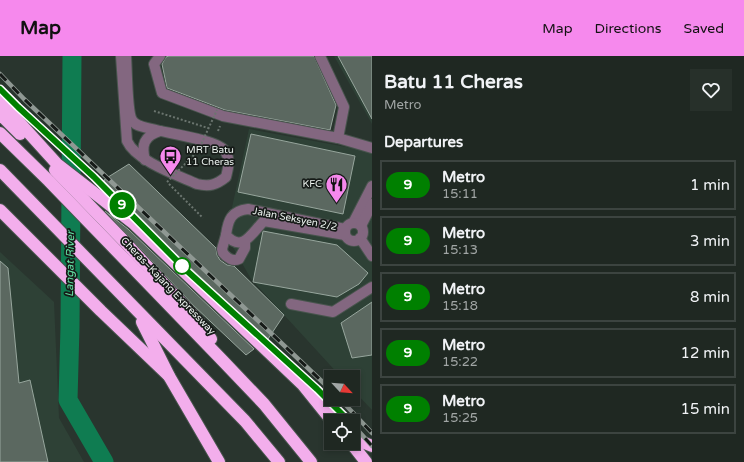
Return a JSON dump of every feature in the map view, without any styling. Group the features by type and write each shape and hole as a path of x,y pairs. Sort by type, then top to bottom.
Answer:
{"highway":[{"path":"0,101 57,164 133,222 303,385 325,402 336,414"},
{"path":"0,114 123,240 198,321 213,342 223,360"},
{"name":"Cheras–Kajang Expressway","path":"0,133 223,360 264,404 311,462"},
{"path":"0,170 245,421 279,462"},
{"path":"0,210 101,311 169,376"},
{"path":"134,308 169,376 219,462"},
{"path":"303,385 326,414"},
{"path":"360,440 372,446"},
{"path":"356,450 366,462"}],"street":[{"path":"121,56 127,141 130,148 145,160 197,184 206,186 216,185 226,177 229,162 224,149 206,142 140,126 132,121 126,56"},
{"path":"160,56 154,64 162,93 223,116 338,138 372,148"},
{"path":"320,56 344,107 338,138"},
{"path":"145,160 143,150 145,141 149,136 160,131"},
{"path":"351,228 363,232 360,238 356,241 348,239 351,228 372,186"},
{"path":"351,228 372,204"},
{"name":"Jalan Seksyen 2/2","path":"248,209 351,228 264,221 245,241 245,248 240,259 236,261 231,260 223,253 222,250 228,222 234,214 242,210 248,209"},
{"path":"226,235 231,241 238,243 245,241"},
{"path":"360,238 372,256"},
{"path":"291,304 333,312 372,287"}],"path":[{"path":"204,218 167,182 198,151 217,110"},
{"path":"154,111 208,128"},
{"path":"218,131 219,126"}],"shaded area":[{"path":"334,56 372,56 372,124"},
{"path":"249,129 368,151 372,144 372,410 360,397 360,370 335,370 251,279 226,235"},
{"path":"0,252 54,302 59,418 84,462 0,462"}],"building":[{"path":"314,56 336,105 330,130 225,110 167,88 162,64 166,57"},
{"path":"338,56 372,56 372,119 352,82"},
{"path":"251,134 355,156 343,214 238,192"},
{"path":"129,164 216,248 217,255 220,260 227,265 234,266 284,315 267,340 138,218 100,188 105,179"},
{"path":"105,211 128,229 254,349 246,355 193,305"},
{"path":"263,231 337,245 368,273 359,284 337,297 253,282"},
{"path":"0,261 8,268 19,383 30,380 48,462 0,462"},
{"path":"372,302 372,355 352,358 341,323"}],"waterway":[{"name":"Langat River","path":"72,56 68,400 104,462"}],"railway":[{"path":"0,74 24,99 324,383"},
{"path":"0,89 94,177 186,270 317,389 342,414"},
{"path":"347,406 372,433"},
{"path":"360,433 372,446"}],"metro line":[{"name":"9","path":"0,89 94,177 186,270 317,389 342,414"}],"place":[{"name":"MRT Batu 11 Cheras","path":"171,176"},
{"name":"KFC","path":"337,204"}]}
